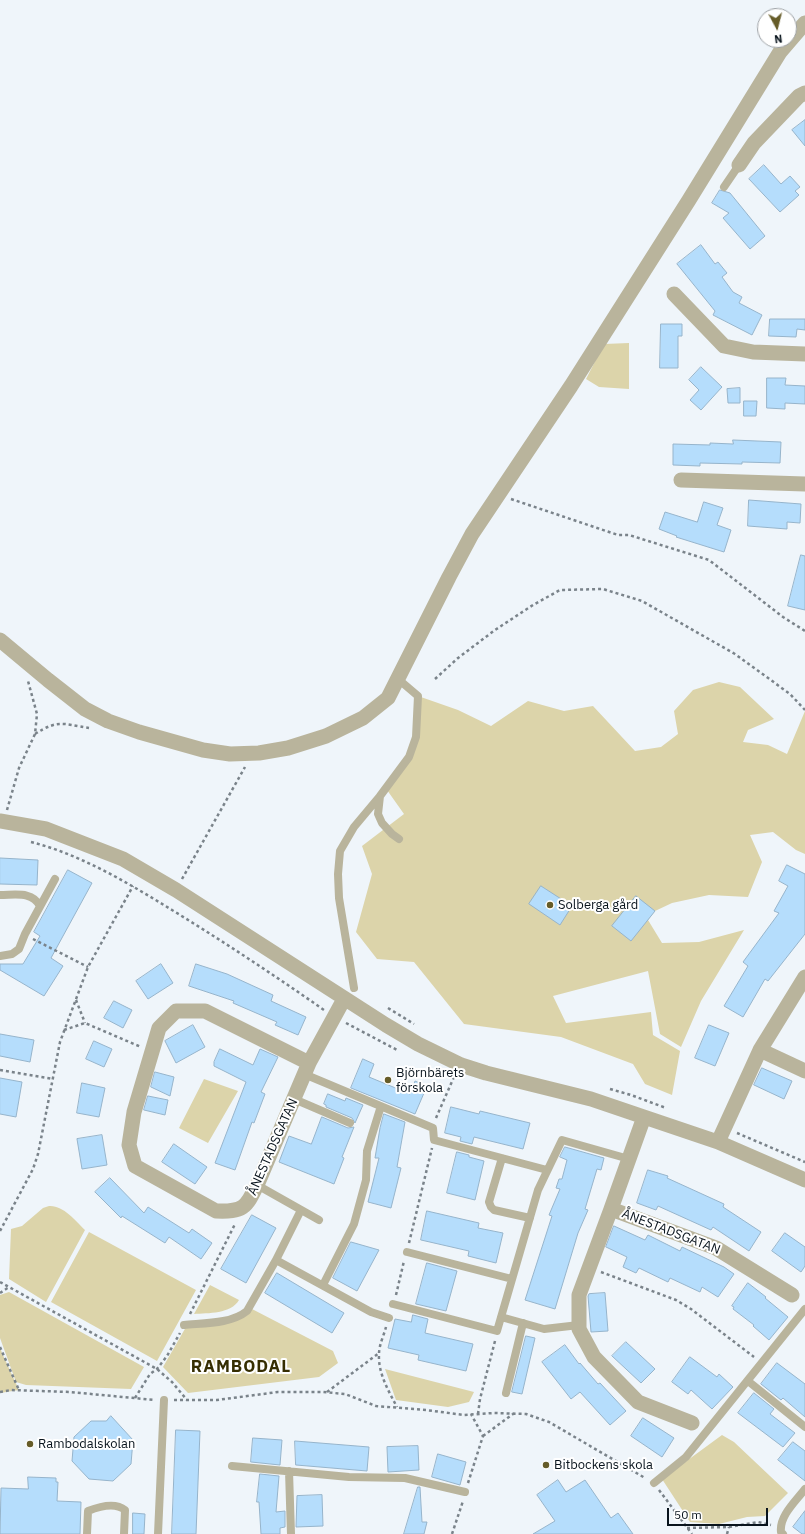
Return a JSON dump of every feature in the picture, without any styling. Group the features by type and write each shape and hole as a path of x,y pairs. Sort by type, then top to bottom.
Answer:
{"street":[{"path":"0,640 85,709 108,721 139,732 203,750 230,754 253,753 298,746 326,736 363,718 388,698 472,534 575,380 780,52 805,23"},
{"path":"739,165 754,143 799,96 805,93"},
{"path":"674,294 724,346 753,352 805,354"},
{"path":"681,480 805,484"},
{"path":"2,821 46,829 123,859 176,890 344,999 418,1044 461,1065 486,1073 591,1099 718,1142 805,1180"},
{"path":"718,1142 760,1050 805,977"},
{"name":"ÅNESTADSGATAN","path":"307,1069 205,1011 176,1011 159,1028 134,1112 129,1145 136,1166 216,1211 238,1209 248,1204 307,1069 344,999"},
{"path":"760,1050 805,1071"},
{"name":"ÅNESTADSGATAN","path":"644,1117 578,1295 579,1329 594,1357 638,1402 692,1423"},
{"name":"ÅNESTADSGATAN","path":"611,1209 716,1248 792,1295"}],"lane":[{"path":"724,187 739,165"},
{"path":"354,988 339,898 338,874 340,851 354,827 380,796 409,757 416,737 418,696 398,679"},
{"path":"380,796 378,814 382,823 399,839"},
{"path":"0,956 12,954 19,949 25,934 55,879"},
{"path":"0,895 31,895 37,899 40,906"},
{"path":"307,1069 381,1106 433,1128 434,1140 547,1170"},
{"path":"294,1099 350,1123"},
{"path":"322,1285 354,1224 366,1180 367,1151 381,1106"},
{"path":"393,1304 497,1331 538,1190 562,1140 629,1159"},
{"path":"502,1158 490,1202 491,1207 494,1210 530,1218"},
{"path":"257,1185 319,1220"},
{"path":"184,1325 231,1319 241,1316 247,1311 276,1260 301,1210"},
{"path":"407,1252 512,1279"},
{"path":"276,1260 371,1312 389,1318"},
{"path":"654,1483 686,1457 805,1309"},
{"path":"501,1317 544,1329 579,1325"},
{"path":"506,1393 523,1323"},
{"path":"748,1381 805,1427"},
{"path":"158,1534 164,1400"},
{"path":"232,1466 348,1477 405,1478 465,1492"},
{"path":"289,1472 291,1534"},
{"path":"783,1534 780,1532 780,1525 784,1516 805,1489"},
{"path":"87,1534 88,1512 102,1506 122,1507 125,1510 124,1534"}],"path":[{"path":"499,495 618,535 629,535 709,560 783,617 805,630"},
{"path":"435,679 458,658 495,630 533,605 560,590 603,589 642,601 735,654 790,694 805,710"},
{"path":"2,821 19,768 35,734 37,714 26,677"},
{"path":"35,734 48,726 60,722 95,728"},
{"path":"176,890 253,753"},
{"path":"27,841 48,846 118,877 266,969 334,1017"},
{"path":"0,1231 33,1170 38,1154 60,1042 88,967 133,886"},
{"path":"25,934 88,967"},
{"path":"76,1000 85,1023"},
{"path":"397,1013 415,1024"},
{"path":"64,1030 85,1023 152,1052"},
{"path":"0,1070 53,1078"},
{"path":"433,1128 439,1108 453,1079"},
{"path":"393,1304 434,1140"},
{"path":"135,1398 150,1374 157,1369 167,1356 184,1325 235,1225 238,1209"},
{"path":"589,1268 676,1300 691,1309 762,1363"},
{"path":"0,1282 157,1369 172,1382 187,1400"},
{"path":"0,1293 9,1287"},
{"path":"389,1318 379,1353 380,1369 386,1387 397,1407"},
{"path":"478,1414 480,1399 497,1331"},
{"path":"0,1347 19,1390"},
{"path":"327,1392 379,1353"},
{"path":"0,1392 11,1390 70,1392 164,1400 216,1400 278,1392 327,1392 345,1394 376,1406 464,1415 526,1414 549,1422 654,1483 692,1534"},
{"path":"471,1414 483,1436"},
{"path":"452,1534 483,1436 513,1414"},
{"path":"687,1528 729,1527 758,1522 780,1525"},
{"path":"727,1534 729,1527"}],"shaded area":[{"path":"629,343 629,389 599,387 586,379 604,344"},
{"path":"719,682 740,687 774,719 748,730 743,742 768,745 787,754 805,711 805,854 796,850 773,832 750,835 762,862 748,897 709,895 672,903 655,911 648,920 662,943 699,942 744,930 701,1001 681,1047 660,1034 648,971 553,996 566,1023 651,1012 653,1035 680,1051 672,1095 645,1084 633,1064 561,1037 464,1024 414,962 377,959 356,932 372,874 362,846 404,814 387,790 416,748 418,696 458,710 491,726 528,701 564,711 593,706 635,751 661,747 678,734 674,711 693,690"},
{"path":"204,1079 238,1091 208,1143 179,1128"},
{"path":"54,1206 64,1211 85,1230 46,1302 9,1279 11,1229 22,1226 43,1208"},
{"path":"89,1232 196,1290 157,1361 51,1302"},
{"path":"210,1285 239,1300 231,1308 219,1312 194,1314"},
{"path":"9,1292 144,1367 131,1389 26,1385 16,1382 0,1338 0,1295"},
{"path":"252,1309 333,1351 338,1363 319,1377 188,1393 163,1367 186,1327 233,1322"},
{"path":"0,1347 2,1353 19,1390 0,1393"},
{"path":"385,1369 474,1392 469,1402 448,1407 396,1400"},
{"path":"722,1435 734,1442 788,1493 765,1516 747,1517 719,1524 690,1522 662,1479"}],"building":[{"path":"805,120 805,146 792,130"},
{"path":"764,165 781,184 790,176 800,187 795,191 799,195 780,212 749,179"},
{"path":"720,190 730,193 765,236 750,249 723,218 729,213 712,203"},
{"path":"701,245 715,264 718,262 727,273 722,277 733,292 742,297 739,303 762,315 752,335 713,315 715,311 677,264"},
{"path":"770,319 805,319 805,330 797,329 796,337 769,336"},
{"path":"661,324 682,324 682,336 678,336 678,368 660,368"},
{"path":"701,367 722,387 701,410 690,400 699,390 689,380"},
{"path":"767,378 786,378 785,385 805,386 805,404 785,403 785,409 767,408"},
{"path":"740,388 740,403 728,403 727,389"},
{"path":"744,401 757,401 756,416 744,416"},
{"path":"733,440 781,442 780,463 742,462 742,464 700,463 700,466 673,465 673,444 733,444"},
{"path":"749,500 801,504 800,523 787,522 787,529 748,526"},
{"path":"704,502 723,508 717,525 731,530 724,552 676,537 677,536 659,529 665,512 697,522"},
{"path":"801,555 805,556 805,610 788,606"},
{"path":"0,858 38,860 37,885 0,884"},
{"path":"787,865 805,874 805,934 768,981 765,979 743,1017 724,1006 748,966 743,962 779,913 774,911 788,886 779,881"},
{"path":"68,870 92,883 51,958 63,966 44,996 0,970 0,964 23,964 40,936 34,932"},
{"name":"Solberga gård","path":"541,886 572,906 560,925 529,904"},
{"path":"636,896 655,911 631,941 612,926"},
{"path":"161,964 173,983 148,999 136,981"},
{"path":"196,964 227,974 273,995 271,1001 306,1017 298,1035 275,1025 277,1022 233,1003 234,1001 189,986"},
{"path":"114,1001 132,1010 123,1028 104,1018"},
{"path":"193,1025 205,1047 176,1063 165,1041"},
{"path":"709,1025 729,1033 715,1066 695,1058"},
{"path":"0,1034 34,1040 30,1062 0,1056"},
{"path":"94,1041 112,1049 104,1067 86,1059"},
{"path":"220,1049 253,1065 260,1049 278,1057 261,1092 265,1094 254,1123 252,1122 235,1170 215,1163 246,1082 214,1066 214,1062"},
{"path":"363,1059 374,1064 369,1077 410,1094 415,1081 427,1086 415,1114 351,1088"},
{"path":"762,1068 792,1081 784,1099 754,1085"},
{"path":"155,1072 174,1077 170,1096 151,1087"},
{"path":"0,1078 22,1082 16,1117 0,1114"},
{"path":"82,1083 105,1088 99,1117 77,1113"},
{"path":"328,1094 345,1101 346,1098 363,1105 355,1123 352,1118 326,1107 324,1104"},
{"path":"148,1096 168,1100 165,1115 144,1110"},
{"path":"451,1107 479,1114 480,1111 530,1123 523,1149 474,1137 472,1144 460,1141 461,1137 445,1133"},
{"path":"384,1114 405,1122 397,1167 401,1168 391,1208 368,1202 379,1158 375,1158"},
{"path":"322,1117 348,1128 354,1127 342,1157 344,1158 334,1184 279,1162 289,1136 311,1144"},
{"path":"102,1135 107,1165 82,1169 77,1139"},
{"path":"174,1144 207,1167 195,1184 162,1162"},
{"path":"565,1147 604,1158 601,1170 597,1169 585,1209 588,1210 578,1233 555,1309 525,1300 552,1216 549,1215 560,1189 556,1188 559,1179 562,1179 567,1160 560,1157"},
{"path":"457,1152 484,1161 475,1200 447,1193"},
{"path":"648,1170 668,1176 667,1178 724,1204 723,1207 761,1232 749,1251 713,1227 711,1230 658,1206 656,1210 637,1203"},
{"path":"110,1178 144,1213 148,1207 189,1233 192,1229 212,1243 201,1259 169,1237 165,1243 122,1216 121,1218 95,1192"},
{"path":"427,1211 479,1223 478,1228 503,1233 496,1263 468,1256 469,1251 421,1240"},
{"path":"252,1215 276,1228 246,1283 221,1269"},
{"path":"614,1226 645,1240 648,1235 680,1251 682,1247 724,1267 734,1274 718,1297 702,1287 700,1292 670,1278 668,1282 639,1268 636,1273 623,1267 627,1257 606,1247"},
{"path":"785,1233 805,1247 805,1266 801,1272 772,1251"},
{"path":"351,1242 379,1250 357,1291 333,1278"},
{"path":"427,1263 457,1271 446,1311 416,1304"},
{"path":"277,1273 344,1313 332,1333 265,1293"},
{"path":"748,1283 788,1317 769,1340 753,1326 754,1325 733,1309 734,1307 732,1306"},
{"path":"605,1293 608,1331 591,1332 588,1296 589,1294"},
{"path":"413,1315 428,1319 425,1333 473,1344 466,1371 418,1360 419,1355 388,1348 395,1319 411,1322"},
{"path":"526,1336 535,1338 522,1394 512,1392"},
{"path":"626,1342 655,1369 641,1383 612,1356"},
{"path":"565,1345 579,1364 580,1363 598,1384 600,1383 626,1411 610,1425 580,1392 571,1399 542,1362"},
{"path":"690,1357 717,1377 719,1374 733,1387 712,1409 691,1390 688,1394 672,1382"},
{"path":"777,1363 805,1384 805,1417 783,1398 781,1400 761,1384"},
{"path":"754,1393 774,1409 770,1414 795,1433 783,1447 738,1413"},
{"path":"111,1416 133,1440 131,1464 113,1481 89,1479 72,1461 74,1437 91,1421 106,1421"},
{"path":"643,1418 674,1438 662,1457 631,1436"},
{"path":"176,1430 200,1431 196,1534 172,1534"},
{"path":"253,1438 282,1440 280,1465 251,1462"},
{"path":"295,1441 369,1447 367,1471 296,1465"},
{"path":"793,1442 805,1451 805,1481 778,1460"},
{"path":"418,1446 419,1470 388,1472 387,1447"},
{"path":"438,1454 466,1462 460,1485 432,1477"},
{"path":"260,1474 279,1476 276,1512 285,1511 285,1527 280,1528 280,1534 261,1534 259,1502 257,1502"},
{"path":"28,1477 56,1478 56,1482 58,1482 57,1501 81,1502 80,1534 0,1534 1,1488 28,1489"},
{"path":"558,1480 566,1492 585,1480 611,1518 618,1513 633,1534 533,1534 555,1521 537,1495"},
{"path":"418,1487 420,1487 422,1522 427,1522 424,1534 404,1534"},
{"path":"322,1495 323,1526 296,1527 297,1496"},
{"path":"805,1511 805,1534 802,1534 793,1527"},
{"path":"133,1513 145,1514 144,1534 133,1534"}],"place":[{"name":"Solberga gård","path":"550,905"},
{"name":"Björnbärets förskola","path":"388,1080"},
{"name":"Rambodalskolan","path":"30,1444"},
{"name":"Bitbockens skola","path":"546,1465"}],"district":[{"name":"RAMBODAL","path":"241,1367"}]}
